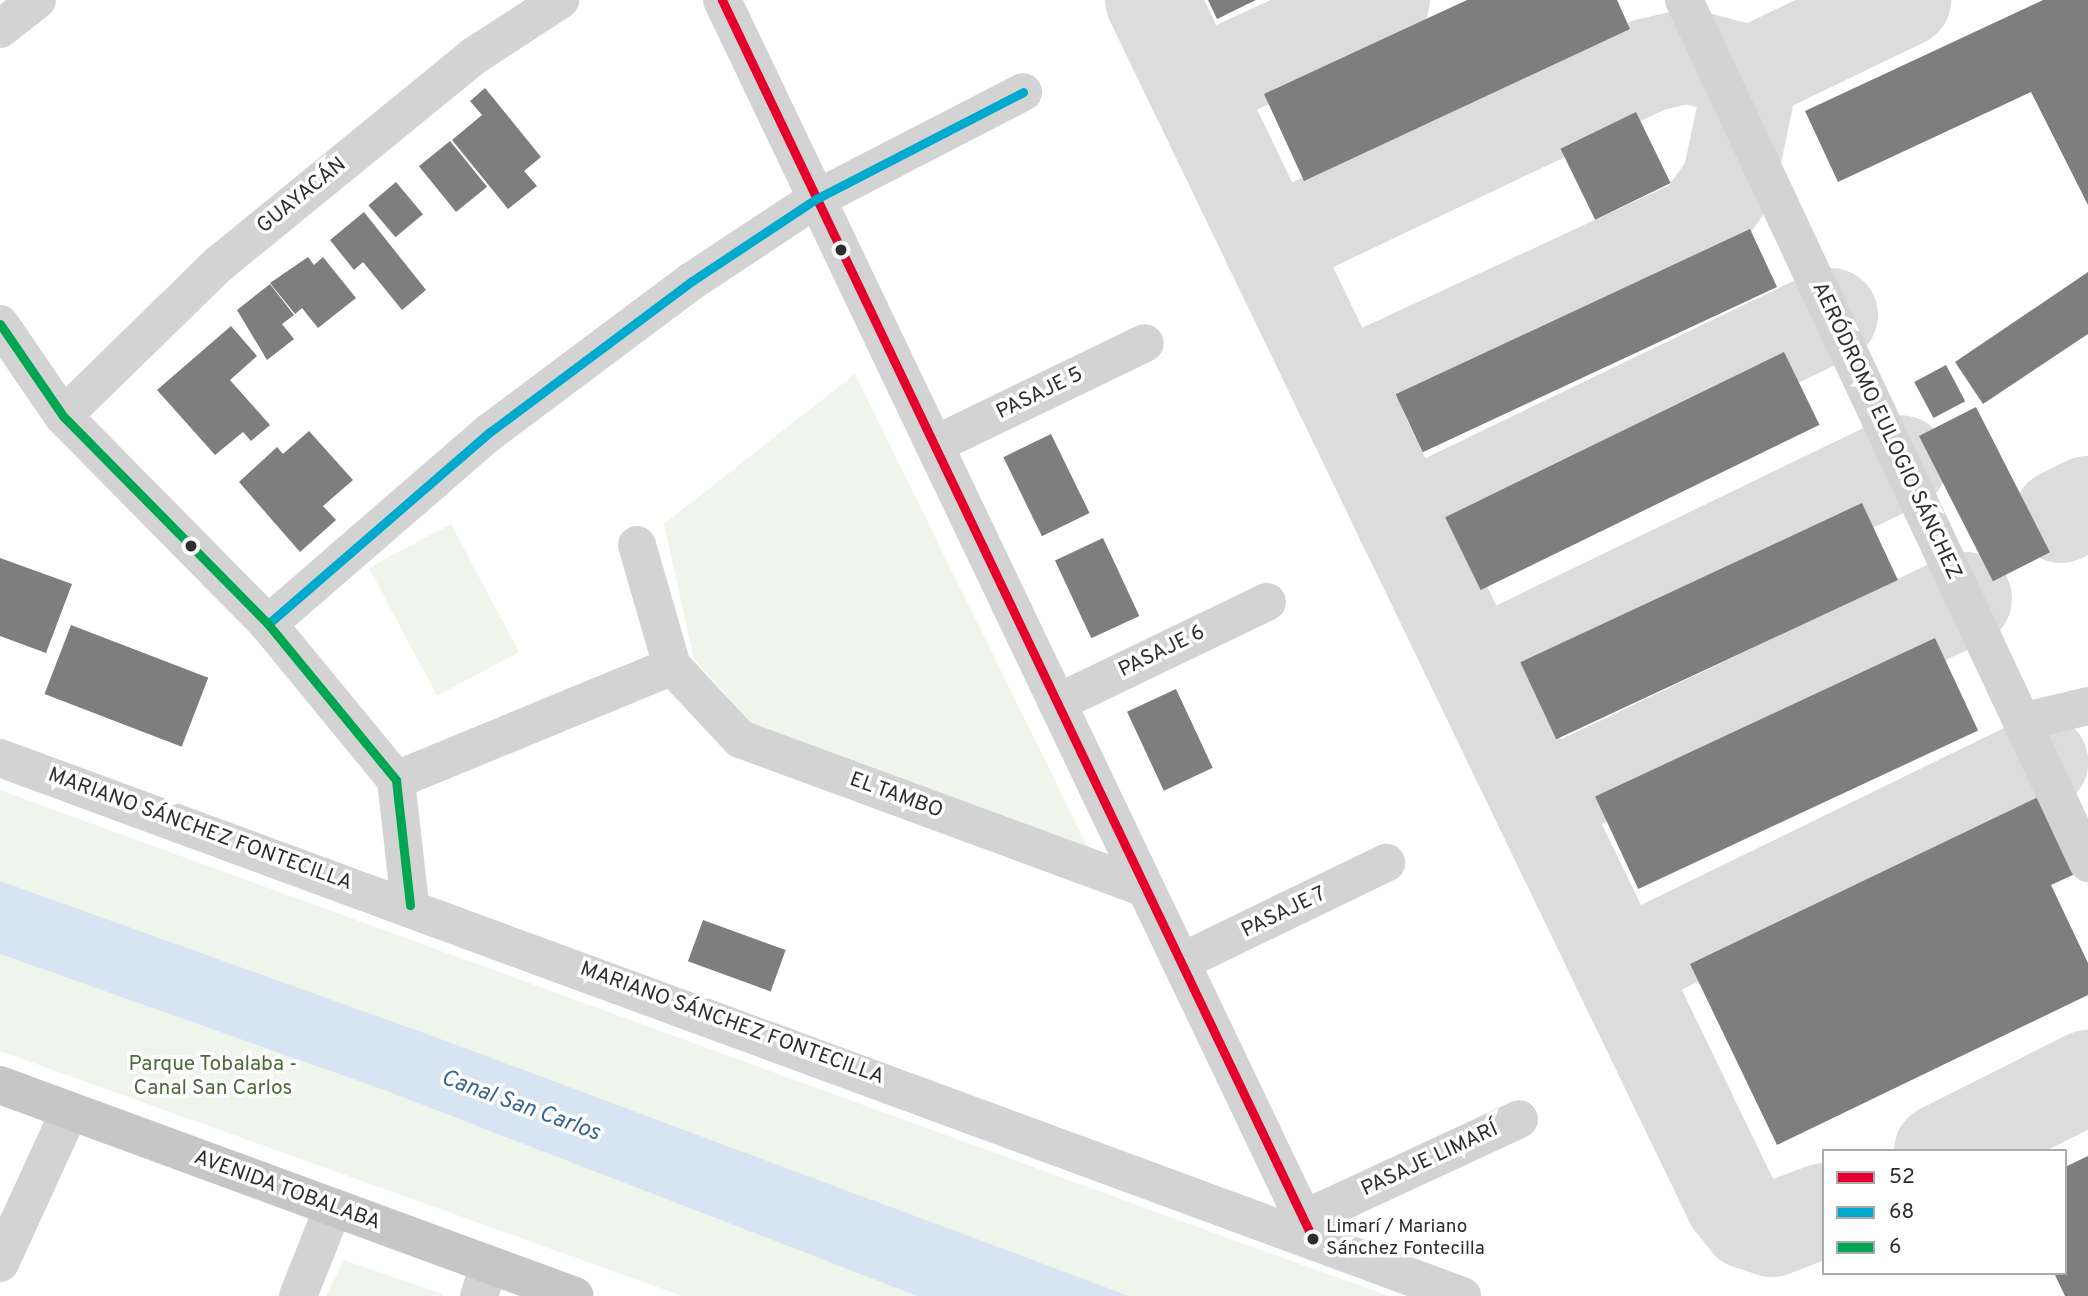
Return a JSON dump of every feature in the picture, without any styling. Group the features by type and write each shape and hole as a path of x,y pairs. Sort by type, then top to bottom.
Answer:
{"main road":[{"name":"AVENIDA TOBALABA","path":"0,1085 333,1208 484,1280 575,1296"}],"street":[{"path":"0,29 37,0"},
{"name":"GUAYACÁN","path":"63,416 219,264 474,55 560,0"},
{"path":"722,0 1308,1229"},
{"name":"AERÓDROMO EULOGIO SÁNCHEZ","path":"1684,0 2088,863"},
{"path":"268,624 511,416 817,199 1023,92"},
{"path":"0,324 63,416 268,624 396,780 410,905"},
{"name":"PASAJE 5","path":"934,445 1145,343"},
{"name":"EL TAMBO","path":"637,545 672,666 740,738 1146,888"},
{"name":"PASAJE 6","path":"1057,703 1267,602"},
{"path":"396,780 672,666"},
{"path":"2022,722 2088,706"},
{"name":"MARIANO SÁNCHEZ FONTECILLA","path":"0,758 1308,1229 1462,1296"},
{"name":"PASAJE 7","path":"1181,962 1386,863"},
{"path":"0,1263 69,1112"},
{"name":"PASAJE LIMARÍ","path":"1308,1229 1519,1119"},
{"path":"298,1296 333,1208"}],"green space":[{"path":"855,374 1091,854 751,723 694,659 664,524"},
{"path":"451,524 519,652 437,696 369,568"},
{"path":"0,790 1389,1296 1129,1296 0,881"},
{"name":"Parque Tobalaba - Canal San Carlos","path":"0,954 384,1090 917,1296 682,1296 0,1051"},
{"path":"344,1260 443,1294 326,1296"}],"water":[{"name":"Canal San Carlos","path":"0,881 424,1033 1129,1296 917,1296 384,1090 0,954"}],"building":[{"path":"1208,0 1256,0 1217,19"},
{"path":"1467,0 1617,0 1630,29 1304,181 1264,94"},
{"path":"2043,0 2088,0 2088,205 2031,92 1838,182 1805,111"},
{"path":"485,88 541,157 524,171 537,186 508,209 452,140 482,115 470,101"},
{"path":"1636,112 1671,183 1595,220 1561,149"},
{"path":"450,141 487,187 456,212 419,166"},
{"path":"396,182 423,214 395,237 368,205"},
{"path":"364,212 426,290 402,310 363,262 354,270 330,240"},
{"path":"1750,229 1777,287 1423,452 1396,394"},
{"path":"308,257 314,265 323,257 356,298 318,328 302,308 295,314 270,283"},
{"path":"2088,272 2088,334 1983,404 1955,362"},
{"path":"270,284 294,315 282,324 294,339 267,360 237,310"},
{"path":"231,326 257,356 230,380 270,425 251,441 243,432 215,455 157,390"},
{"path":"1784,352 1820,425 1481,590 1445,517"},
{"path":"1946,365 1965,401 1933,418 1914,382"},
{"path":"1976,407 2050,552 1993,581 1919,436"},
{"path":"309,431 353,480 323,506 336,520 300,552 239,482 277,447 283,454"},
{"path":"1051,434 1090,513 1042,536 1003,457"},
{"path":"1862,503 1898,580 1556,739 1520,662"},
{"path":"1103,538 1139,616 1091,638 1055,560"},
{"path":"0,558 72,584 46,653 0,636"},
{"path":"71,625 208,678 182,747 44,694"},
{"path":"1935,638 1978,730 1638,889 1595,796"},
{"path":"1176,689 1213,768 1164,791 1127,712"},
{"path":"2038,797 2075,874 2051,885 2088,963 2088,995 1777,1145 1690,964"},
{"path":"703,920 786,950 771,991 688,961"},
{"path":"2088,1156 2088,1296 2065,1296 2055,1275 2067,1275 2067,1166"}],"taxiway":[{"path":"1152,0 1732,1202 1748,1222 1772,1230 1822,1211"},
{"path":"1194,87 1383,0"},
{"path":"1270,245 1649,65 1687,56 1752,73 1904,0"},
{"path":"1340,390 1700,223 1729,182 1752,73"},
{"path":"1403,521 1831,315"},
{"path":"1475,668 1901,462"},
{"path":"2061,516 2088,503"},
{"path":"1539,802 1965,599"},
{"path":"1619,968 2041,762"},
{"path":"1945,1149 2088,1077"}],"transit line":[{"name":"52","path":"722,0 1313,1239"},
{"name":"68","path":"268,624 490,432 692,281 816,199 1023,92"},
{"name":"6","path":"0,324 63,416 268,624 396,780 410,905"}],"place":[{"name":"Limarí / Mariano Sánchez Fontecilla","path":"1313,1239"}]}
